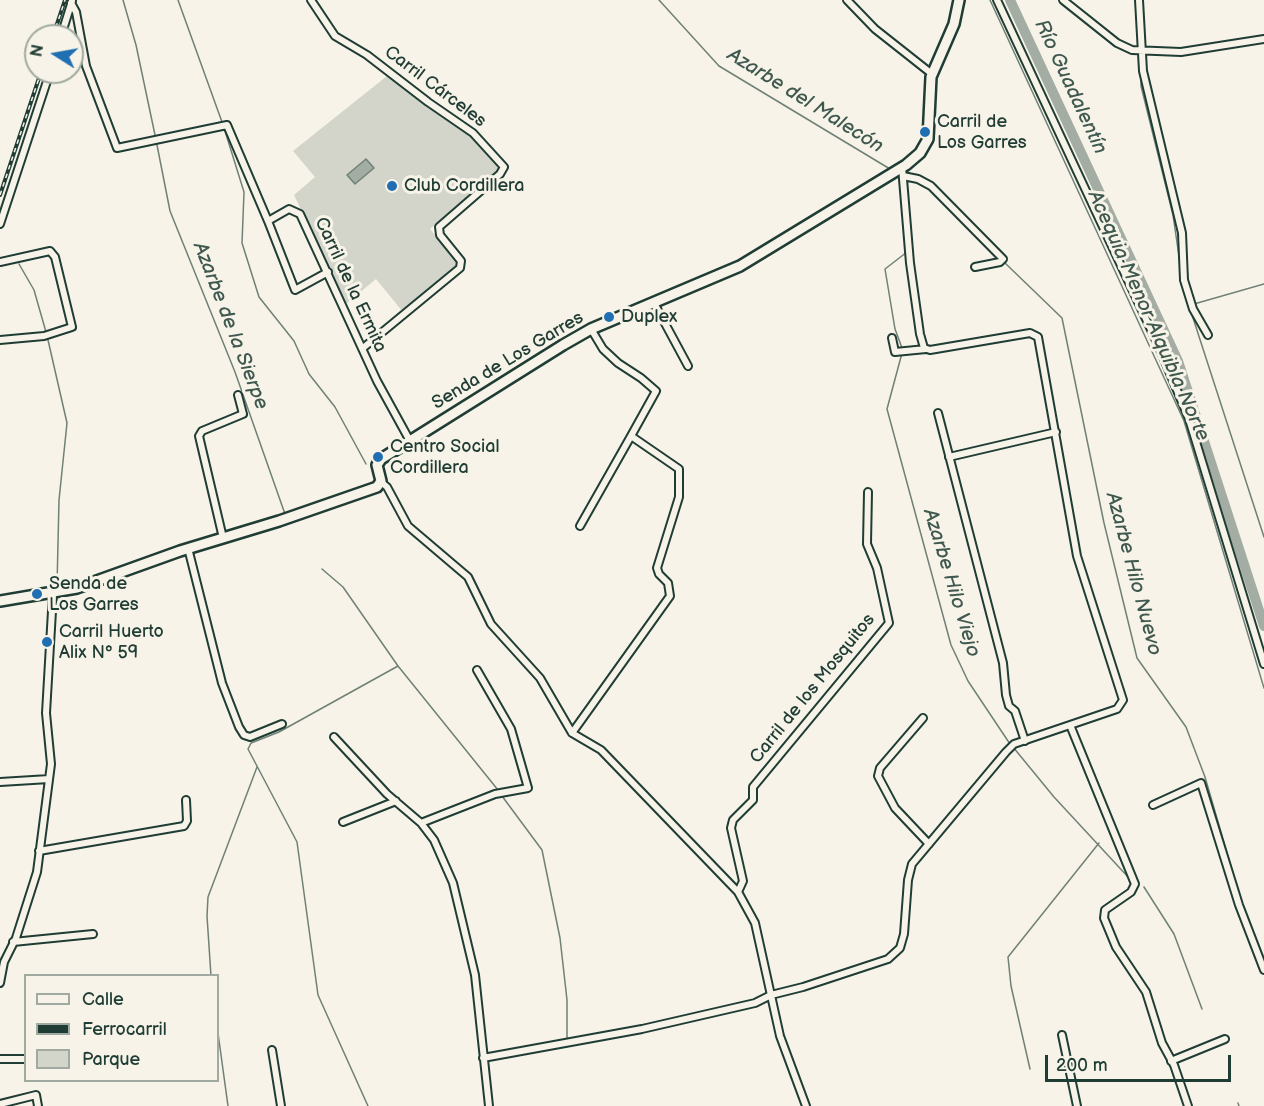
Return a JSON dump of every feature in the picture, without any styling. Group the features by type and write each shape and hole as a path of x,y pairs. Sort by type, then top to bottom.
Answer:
{"street":[{"name":"Carril Cárceles","path":"311,0 335,36 367,55 473,133 504,167 500,174 439,227 440,236 461,261 460,268 363,348"},
{"path":"847,0 875,29 932,74"},
{"name":"Senda de Los Garres","path":"381,483 378,462 591,329 747,262 902,171 920,153 928,139 932,74 954,24 959,0"},
{"path":"997,0 1159,347 1189,419 1264,664"},
{"path":"1063,0 1117,43 1132,50 1181,52 1264,39"},
{"path":"1139,0 1144,51 1143,71 1182,233 1184,280 1193,309 1208,335"},
{"path":"65,24 72,2"},
{"path":"72,2 86,66 117,148 227,125 295,290 328,272"},
{"path":"0,224 46,84"},
{"path":"902,171 931,186 1003,259 1000,262 975,267"},
{"path":"902,171 918,324 926,349"},
{"name":"Carril de la Ermita","path":"268,221 289,208 297,210 410,441"},
{"path":"0,262 50,251 55,257 72,327 44,336 0,340"},
{"path":"654,303 688,366"},
{"path":"580,526 656,392 603,350 591,329"},
{"path":"483,1058 642,1029 755,1003 771,994 876,964 900,948 912,864 1006,752 1014,744 1117,709 1123,700 1077,556 1038,337 1030,333 901,352 895,352 892,338"},
{"path":"223,538 198,436 202,431 243,414 238,395"},
{"path":"938,413 1003,663 1006,695 1009,706 1016,711 1025,741"},
{"path":"949,457 1056,432"},
{"path":"572,733 670,596 668,583 659,574 657,568 677,510 679,469 631,436"},
{"path":"0,601 53,594 95,583 188,548 279,521 376,487 381,483 387,487 408,526 468,577 491,624 540,678 572,733 601,750 738,892 755,922 780,1036 806,1106"},
{"name":"Carril de los Mosquitos","path":"738,892 743,881 731,828 733,820 753,800 753,787 889,623 877,568 867,544 868,492"},
{"path":"188,548 222,683 239,727 244,735 250,737 282,724"},
{"path":"0,983 3,957 14,942 35,878 49,780 51,758 46,713 53,594"},
{"path":"422,824 495,794 528,788 511,729 477,670"},
{"path":"923,718 880,768 878,776 895,808 929,844"},
{"path":"1070,725 1135,884 1131,892 1105,910 1104,918 1116,947 1146,992 1162,1043 1188,1106"},
{"path":"333,737 422,824 434,840 453,883 475,975 489,1106"},
{"path":"0,782 49,780"},
{"path":"1153,805 1201,783 1239,905 1264,970"},
{"path":"39,850 184,826 187,821 186,800"},
{"path":"343,822 396,801"},
{"path":"14,942 93,934"},
{"path":"1062,1035 1077,1106"},
{"path":"1171,1061 1226,1039"},
{"path":"272,1050 281,1106"},
{"path":"0,1059 24,1059"},
{"path":"0,1104 36,1095 38,1106"}],"green space":[{"name":"Club Cordillera","path":"387,76 427,107 465,129 501,165 501,168 430,229 459,264 403,312 376,279 346,304 294,195 315,177 293,151"}],"shaded area":[{"path":"366,159 374,168 355,184 347,175"}],"waterway":[{"name":"Azarbe de la Sierpe","path":"123,0 136,45 155,135"},
{"path":"178,0 222,122"},
{"name":"Azarbe del Malecón","path":"659,0 719,66 890,169"},
{"name":"Acequia Menor Alquibla Norte","path":"990,0 1184,421 1264,688"},
{"name":"Río Guadalentín","path":"1010,0 1178,361 1264,626"},
{"path":"1141,76 1141,86 1173,215 1181,270"},
{"path":"225,131 244,192 242,243 259,297 294,341 309,374 335,407 366,464"},
{"name":"Azarbe de la Sierpe","path":"157,145 170,211 235,372 285,514"},
{"name":"Azarbe Hilo Viejo","path":"902,348 895,329 885,269 907,252"},
{"name":"Azarbe Hilo Nuevo","path":"1005,263 1062,318 1104,523 1137,658 1186,727 1205,777 1243,908"},
{"path":"19,264 34,290 46,332"},
{"path":"1182,284 1264,537"},
{"path":"1194,304 1264,284"},
{"path":"48,340 67,423 59,500 57,586"},
{"name":"Azarbe Hilo Viejo","path":"902,353 887,409 951,645 968,681 1010,744"},
{"name":"Azarbe de la Sierpe","path":"322,569 343,587 398,666 498,790"},
{"path":"368,1106 318,995 297,842 248,749 251,743 279,732 398,666"},
{"name":"Azarbe Hilo Viejo","path":"1013,747 1054,797 1129,878"},
{"path":"211,974 208,897 257,767"},
{"name":"Azarbe de la Sierpe","path":"502,796 542,850 560,938 567,1000 567,1038"},
{"name":"Azarbe Hilo Viejo","path":"1030,1069 1011,986 1008,957 1099,843"},
{"path":"1144,887 1174,934 1202,1009"},
{"path":"219,1040 228,1106"}],"railway":[{"path":"57,24 65,0"},
{"path":"0,195 37,84"}],"place":[{"name":"Carril de Los Garres","path":"925,132"},
{"name":"Club Cordillera","path":"392,186"},
{"name":"Duplex","path":"609,317"},
{"name":"Centro Social Cordillera","path":"378,457"},
{"name":"Senda de Los Garres","path":"37,594"},
{"name":"Carril Huerto Alix Nº 59","path":"47,642"}]}
